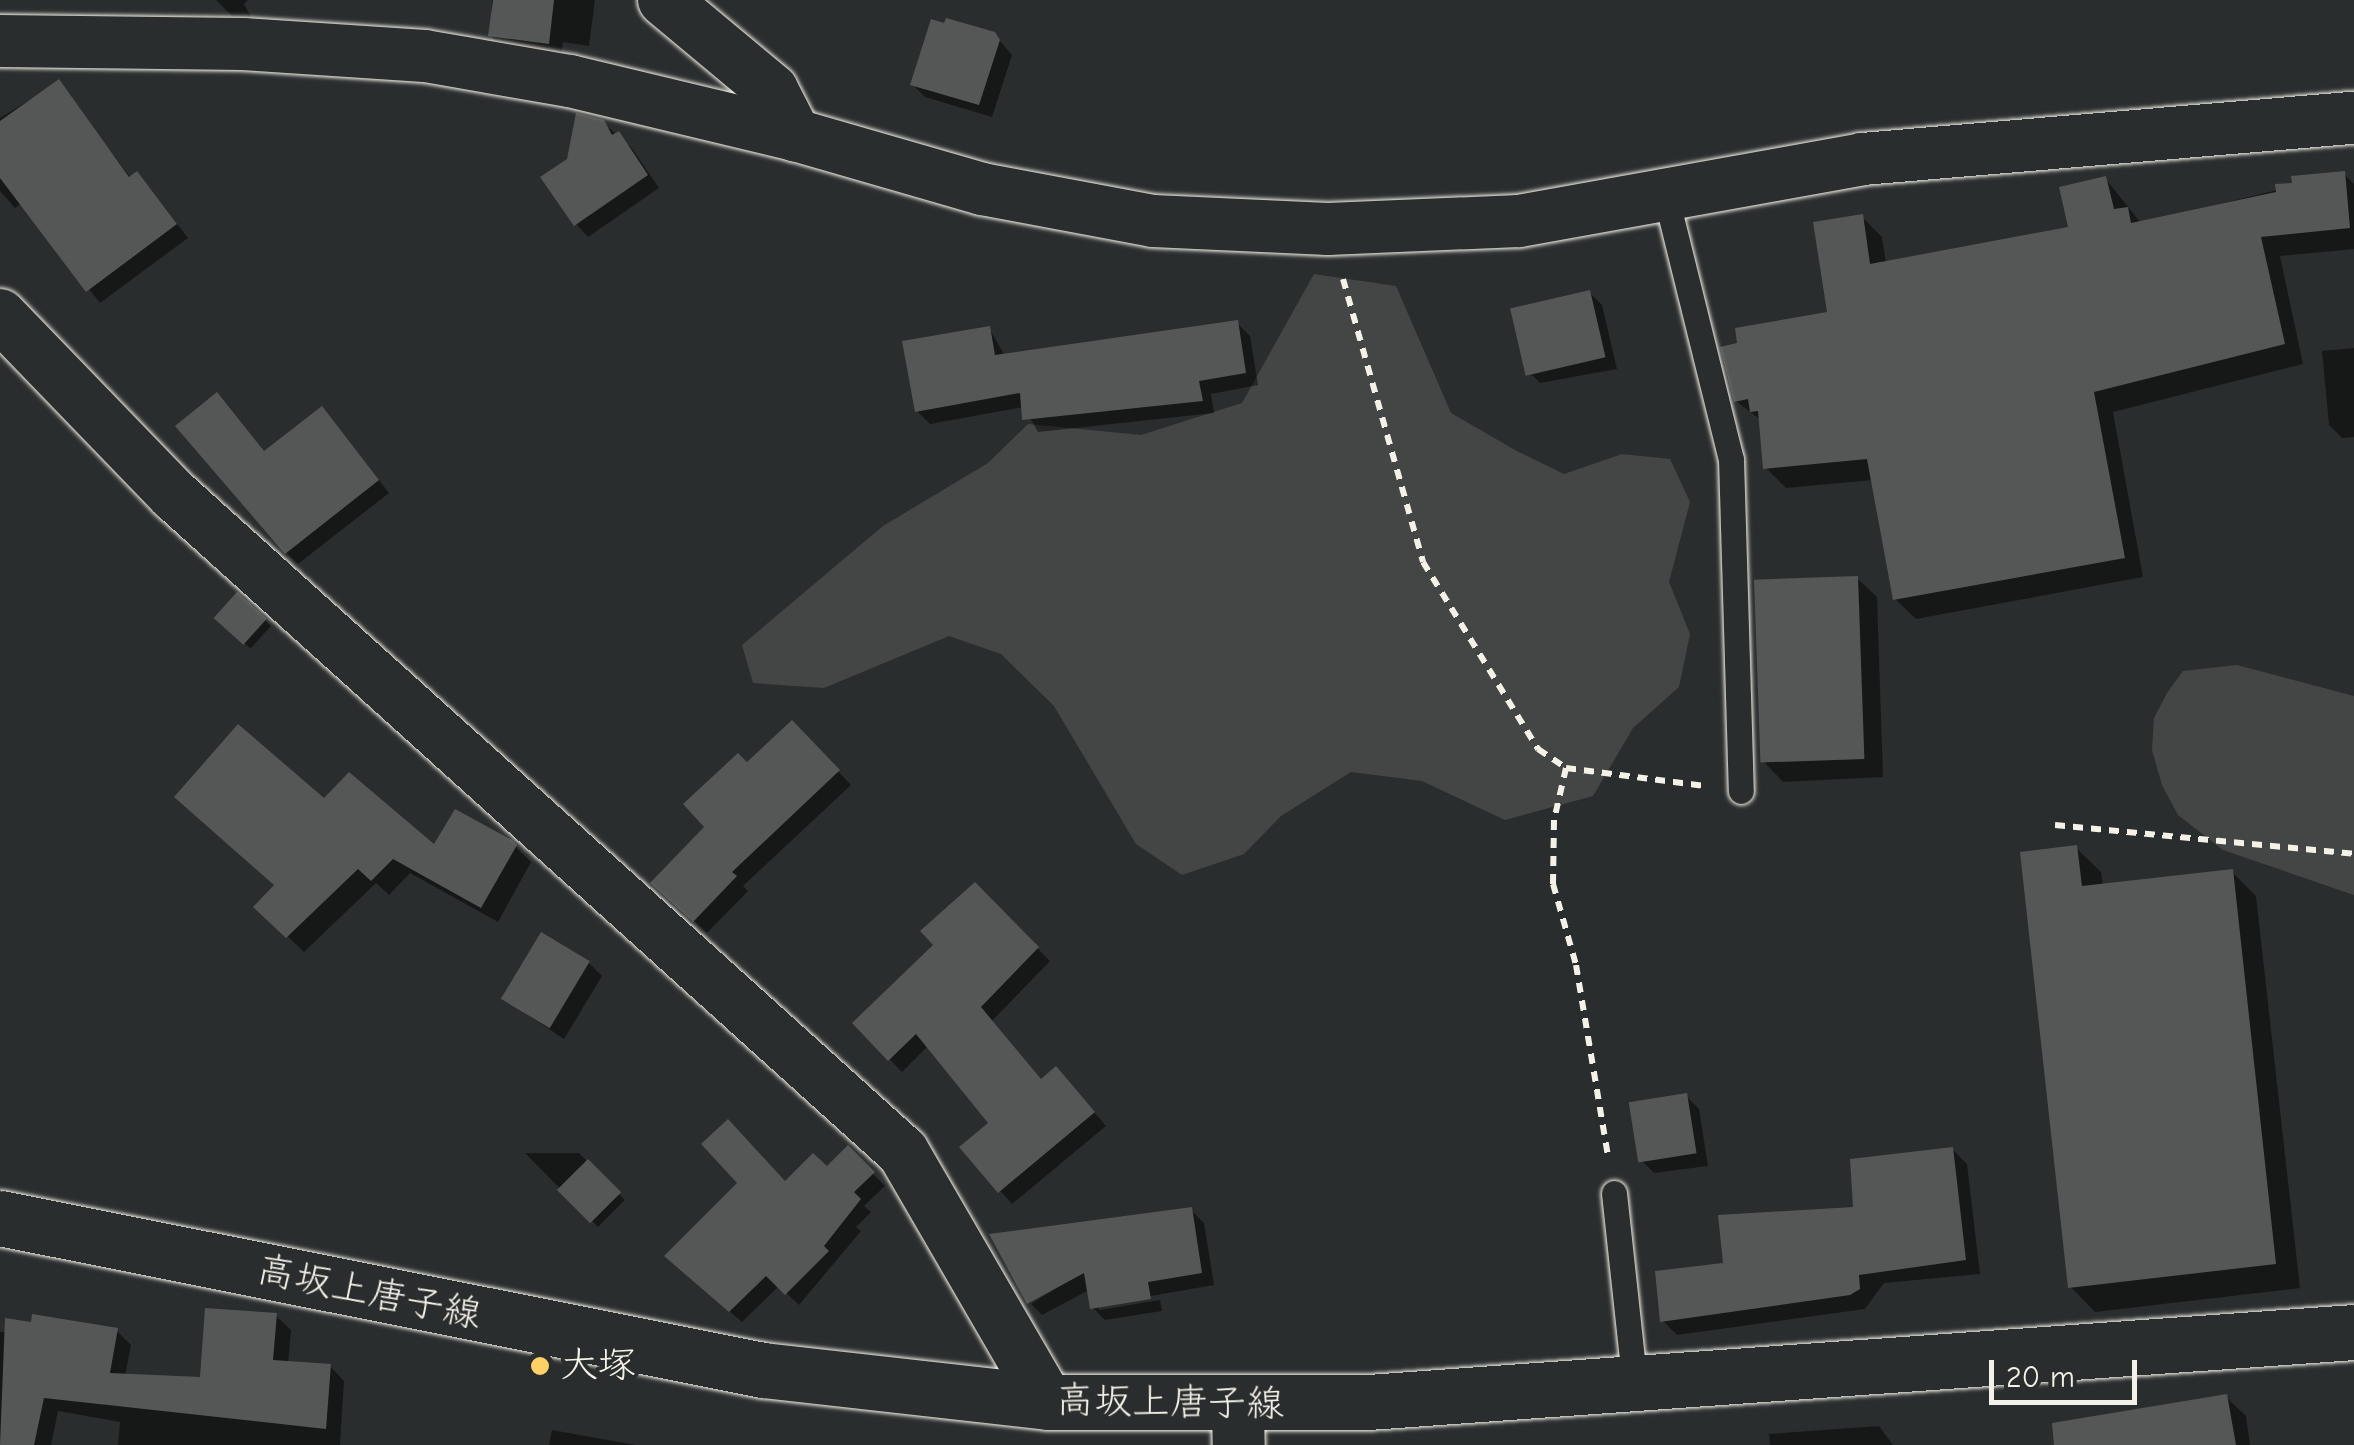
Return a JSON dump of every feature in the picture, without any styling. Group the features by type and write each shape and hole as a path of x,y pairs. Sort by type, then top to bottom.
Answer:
{"main road":[{"name":"高坂上唐子線","path":"0,1218 763,1370 1238,1425 1634,1386 2354,1332"}],"street":[{"path":"664,0 772,90 795,134"},
{"path":"0,41 242,44 425,56 570,82 795,134 982,189 1153,220 1328,229 1519,221 1862,159 2354,118"},
{"path":"0,315 174,495 902,1152 1048,1402"}],"lane":[{"path":"1666,197 1732,459 1741,791"},
{"path":"1614,1193 1634,1386"}],"path":[{"path":"1328,229 1423,562 1538,748 1566,768 1741,791"},
{"path":"1566,768 1554,820 1553,884 1576,965 1614,1193"},
{"path":"2055,824 2354,854"}],"shaded area":[{"path":"1314,274 1396,286 1451,413 1515,450 1564,474 1622,454 1670,459 1690,502 1669,582 1690,634 1679,687 1633,728 1593,796 1505,820 1422,781 1351,772 1281,816 1244,854 1182,875 1136,844 1054,706 1001,654 949,636 824,688 753,683 742,645 883,526 988,463 1028,424 1141,435 1242,403"},
{"path":"2237,665 2354,696 2354,895 2223,850 2178,815 2162,785 2152,750 2154,718 2167,693 2183,671"}],"building":[{"path":"493,0 554,0 549,44 488,36"},
{"path":"946,18 995,32 1000,40 979,105 910,85 931,19 944,23"},
{"path":"59,79 129,177 137,171 177,224 86,292 0,178 0,121"},
{"path":"576,113 604,120 612,135 619,131 648,175 574,226 540,177 567,159"},
{"path":"2345,171 2350,228 2261,237 2285,344 2094,392 2125,558 1893,600 1867,459 1763,469 1758,411 1750,412 1748,399 1734,402 1720,347 1737,343 1735,328 1827,312 1813,222 1863,214 1870,264 2068,227 2059,187 2106,176 2114,209 2128,207 2131,223 2276,192 2275,184 2292,183 2291,176"},
{"path":"1590,290 1606,357 1526,376 1510,308"},
{"path":"1238,320 1246,373 1199,381 1203,401 1022,420 1020,393 915,412 902,341 990,326 995,355"},
{"path":"217,392 264,451 322,406 379,480 285,554 175,426"},
{"path":"1858,576 1864,759 1760,763 1754,580"},
{"path":"237,592 267,619 243,645 214,618"},
{"path":"792,720 840,770 732,872 737,876 693,922 650,883 704,827 683,804 738,753 747,762"},
{"path":"238,724 324,798 349,772 434,844 455,809 512,840 517,845 481,908 393,859 371,881 358,869 286,938 253,907 274,885 174,797"},
{"path":"2077,845 2082,886 2233,869 2276,1264 2068,1288 2020,852"},
{"path":"975,882 1039,947 981,1007 1041,1079 1056,1066 1095,1112 998,1193 959,1147 988,1123 916,1034 888,1061 852,1023 933,945 920,931"},
{"path":"541,932 590,961 550,1028 501,999"},
{"path":"1687,1093 1697,1153 1638,1162 1629,1102"},
{"path":"728,1119 785,1181 813,1153 827,1166 848,1145 875,1172 854,1192 861,1199 824,1246 829,1251 785,1295 766,1276 729,1312 664,1256 737,1183 701,1144"},
{"path":"1953,1147 1966,1260 1859,1275 1860,1289 1850,1295 1660,1322 1655,1271 1723,1263 1718,1215 1853,1207 1850,1159"},
{"path":"588,1159 621,1192 590,1223 557,1190"},
{"path":"1192,1207 1202,1273 1148,1282 1151,1299 1090,1309 1084,1273 1027,1304 989,1234"},
{"path":"205,1308 277,1313 273,1360 331,1364 326,1429 44,1398 34,1445 0,1445 5,1318 31,1322 32,1314 118,1328 110,1373 200,1377"},
{"path":"2227,1394 2236,1445 2054,1445 2052,1423"}],"place":[{"name":"大塚","path":"540,1366"}]}
